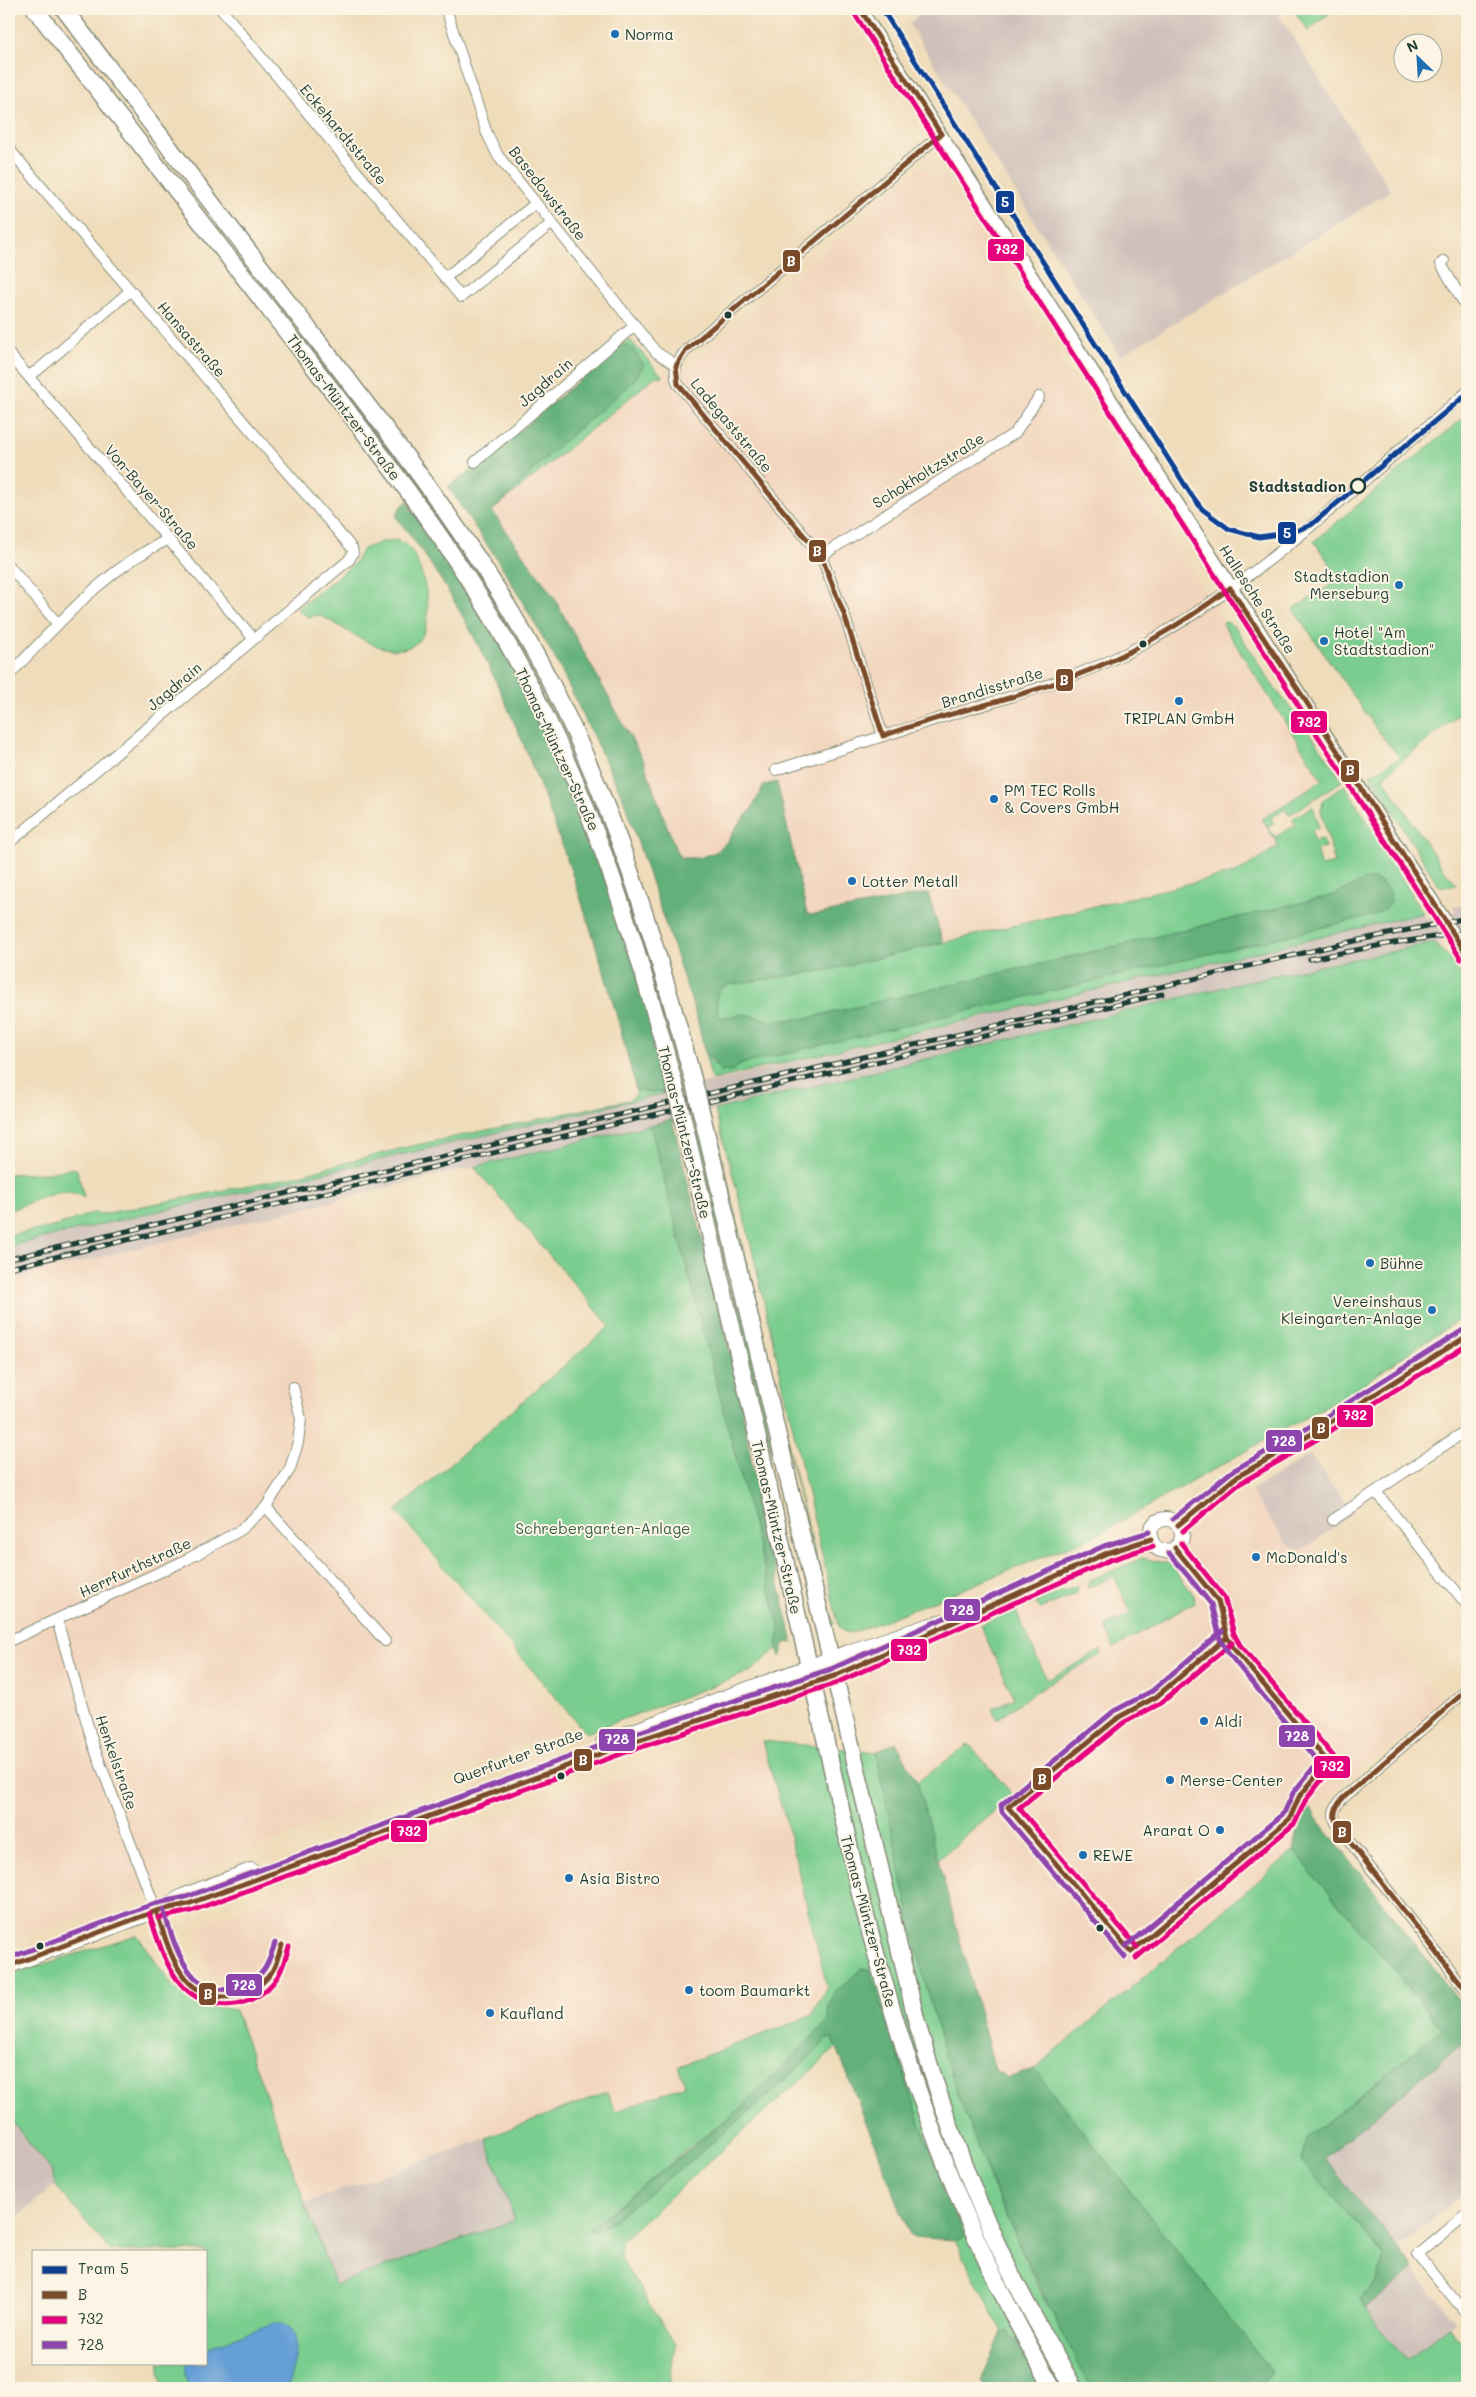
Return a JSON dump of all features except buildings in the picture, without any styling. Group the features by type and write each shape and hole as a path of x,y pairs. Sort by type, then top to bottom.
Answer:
{"main road":[{"name":"Thomas-Müntzer-Straße","path":"35,9 363,430 434,526 494,620 544,713 598,836 636,948 683,1119 860,1894 878,1965 917,2089 961,2206 993,2279 1052,2388"},
{"name":"Thomas-Müntzer-Straße","path":"64,9 150,125 416,470 474,553 524,635 567,717 615,830 655,941 694,1083 903,1969 934,2080 978,2200 1007,2265 1074,2388"},
{"path":"1178,1525 1235,1478 1315,1432 1467,1336"},
{"path":"1166,1520 1178,1525 1182,1537 1177,1547 1167,1551 1157,1548 1151,1539 1151,1530 1157,1523 1166,1520"},
{"name":"Querfurter Straße","path":"9,1966 156,1911 188,1904 630,1742 834,1676 938,1632 979,1610 1107,1554 1151,1539"},
{"name":"Querfurter Straße","path":"156,1911 190,1892 830,1658 979,1610"}],"street":[{"name":"Eckehardtstraße","path":"221,9 461,297 552,223"},
{"name":"Basedowstraße","path":"446,9 486,131 498,156 656,352 676,365"},
{"name":"Hallesche Straße","path":"860,9 1467,955"},
{"path":"676,365 686,350 941,134"},
{"name":"Hansastraße","path":"9,149 352,548"},
{"path":"445,278 536,203"},
{"path":"1442,263 1467,308"},
{"path":"28,376 38,370 130,291"},
{"name":"Jagdrain","path":"475,462 635,325"},
{"name":"Von-Bayer-Straße","path":"9,356 254,639"},
{"name":"Ladegaststraße","path":"676,365 674,373 678,384 821,556 844,614 883,736"},
{"name":"Brandisstraße","path":"776,770 1046,686 1105,663 1173,627 1230,588 1293,541 1467,392"},
{"name":"Schokholtzstraße","path":"821,556 1015,433 1039,397"},
{"path":"9,675 88,593 118,568 145,550 168,539"},
{"name":"Jagdrain","path":"9,843 349,560 353,553 352,548"},
{"path":"9,566 58,623"},
{"name":"Herrfurthstraße","path":"9,1641 209,1549 239,1531 266,1507 290,1469 298,1442 301,1419 293,1387"},
{"path":"1333,1520 1467,1430"},
{"path":"1376,1492 1467,1605"},
{"path":"266,1507 386,1641"},
{"name":"Henkelstraße","path":"57,1620 94,1748 156,1911"},
{"path":"1467,1690 1342,1799 1335,1806 1333,1812 1334,1822 1467,1990"},
{"path":"156,1911 176,1963 186,1980 204,1994 216,1998 241,1996"},
{"path":"1467,2214 1418,2255 1467,2314"}],"shaded area":[{"path":"925,9 1275,9 1391,191 1120,356 909,24"},
{"path":"918,168 946,178 1322,780 1262,819 1279,846 1238,872 947,941 726,999 643,760 492,511 656,376 690,366"},
{"path":"1467,904 1467,937 1439,940 1441,944 1364,956 1275,975 9,1279 9,1246 666,1093 1358,927 1423,913 1426,918 1456,911 1453,906"},
{"path":"344,1198 369,1304 314,1351 319,1463 375,1524 393,1509 562,1731 9,1943 9,1279"},
{"path":"1310,1455 1353,1513 1302,1550 1288,1545 1251,1491"},
{"path":"1251,1491 1288,1545 1302,1550 1315,1542 1442,1703 1299,1820 1294,1851 1034,2069 1008,2078 995,2070 917,1782 896,1742 876,1752 860,1693 875,1669 953,1634 999,1619 1076,1585"},
{"path":"762,1741 788,1828 827,1987 811,2016 679,2065 685,2085 615,2112 607,2092 305,2203 222,1974 211,1977 196,1927 550,1798"},
{"path":"1467,2040 1467,2191 1398,2248 1324,2158"},
{"path":"9,2118 51,2170 55,2185 9,2224"},
{"path":"486,2138 515,2220 335,2285 305,2203"},
{"path":"1413,2270 1455,2322 1407,2360 1365,2309"}],"green space":[{"path":"1293,9 1335,9 1308,31"},
{"path":"630,340 663,377 656,376 492,511 552,452 632,348 622,344"},
{"path":"622,344 632,348 644,365 633,382 552,452 492,511 553,596 643,760 677,853 681,858 699,858 716,852 729,840 738,824 751,810 764,785 777,782 807,914 814,915 928,893 943,942 828,970 727,985 719,991 716,997 718,1015 721,1018 745,1014 770,1021 809,1018 1334,895 1366,880 1376,879 1390,891 1391,896 1388,906 1375,915 741,1064 730,1072 721,1071 704,1050 697,1018 623,798 557,662 504,570 448,487 480,464"},
{"name":"Stadtstadion Merseburg","path":"1467,415 1467,708 1385,775 1384,779 1443,869 1456,883 1445,887 1438,885 1370,775 1400,758 1378,731 1293,609 1340,579 1314,541"},
{"path":"407,501 482,614 525,691 572,789 642,981 666,1093 636,1090 617,1015 594,941 570,867 543,794 498,685 462,615 420,548 396,517 399,509"},
{"path":"397,540 410,549 416,559 426,588 427,620 423,634 415,644 402,649 381,647 360,638 321,616 309,617 297,609 355,563 363,549 381,542"},
{"path":"1227,622 1236,628 1271,683 1323,751 1342,781 1289,815 1285,809 1271,818 1274,824 1268,827 1275,837 1296,825 1292,819 1313,806 1319,828 1312,830 1314,841 1323,839 1325,848 1316,850 1321,866 1335,863 1321,811 1323,800 1345,785 1423,913 712,1080 704,1050 712,1063 730,1072 741,1064 1383,883 1371,880 1365,881 1334,895 809,1018 770,1021 746,1014 721,1018 718,1015 716,997 719,991 727,985 828,970 1238,872 1279,846 1262,819 1322,780 1222,623"},
{"path":"1433,943 1449,957 1467,986 1467,1314 1349,1393 1095,1536 881,1622 851,1633 844,1632 839,1626 834,1607 747,1228 715,1110 1275,975"},
{"path":"636,1090 666,1093 9,1246 9,1235 53,1227 93,1213 103,1214 286,1178 407,1147 629,1100 636,1095"},
{"path":"672,1119 735,1371 758,1497 793,1642 785,1643 780,1657 777,1648 780,1629 650,1125"},
{"name":"Schrebergarten-Anlage","path":"650,1125 780,1629 777,1648 752,1671 586,1733 396,1511 610,1326 474,1167"},
{"path":"701,1125 755,1358 778,1478 745,1346 695,1126"},
{"path":"717,1136 801,1501 834,1624 832,1626 827,1613 745,1266"},
{"path":"74,1168 77,1170 84,1197 75,1193 56,1193 9,1210 9,1174 48,1173"},
{"path":"1143,1558 1170,1564 1194,1595 1195,1602 1114,1648 1105,1627 1131,1613 1114,1576 1088,1588 1087,1585 1090,1580"},
{"path":"1078,1585 1075,1594 1041,1609 1034,1603"},
{"path":"1016,1611 1047,1680 1101,1650 1101,1655 1047,1685 997,1720 992,1709 1014,1698 980,1625"},
{"path":"762,1741 876,1752 934,2015 959,2097 991,2182 1039,2289 1092,2388 1043,2388 1008,2330 1002,2332 955,2240 964,2236 922,2128 870,1969 860,1970 828,2006 829,2021 738,2111 682,2153 604,2227 719,2137 802,2065 828,2039 833,2038 836,2048 621,2241 621,2259 675,2344 669,2388 164,2388 159,2372 160,2364 208,2364 208,2250 110,2250 55,2185 51,2170 9,2118 9,1975 137,1935 173,1987 202,2005 235,2010 335,2285 515,2220 486,2138 607,2092 615,2112 685,2085 679,2066 811,2016 827,1987 788,1828"},
{"path":"896,1742 917,1782 995,2070 1008,2078 1034,2069 1272,2372 1257,2388 1092,2388 1086,2380 1034,2276 1002,2205 973,2134 945,2055 912,1926 876,1752"},
{"path":"969,1744 1013,1795 937,1861 917,1782"},
{"path":"1311,1810 1467,2011 1467,2040 1324,2158 1398,2248 1413,2270 1365,2309 1360,2300 1377,2281 1385,2256 1301,2160 1308,2137 1443,2029 1294,1851 1299,1820"},
{"path":"1294,1851 1443,2029 1308,2137 1301,2160 1385,2256 1377,2281 1360,2300 1365,2309 1407,2360 1448,2327 1467,2349 1467,2388 1257,2388 1272,2372 1034,2069"},
{"path":"861,1969 870,1969 922,2128 964,2236 955,2240 911,2237 833,2038 828,2039 775,2090 691,2160 604,2227 590,2232 591,2227 738,2111 828,2021 830,2002 833,1996 841,1986"},
{"path":"1008,2330 1043,2388 985,2388 981,2382 1002,2332"}],"water":[{"path":"277,2322 287,2325 293,2331 296,2340 295,2359 288,2388 189,2388 185,2374 186,2364 208,2364 208,2347"}],"railway":[{"path":"9,1259 1354,941 1467,918"},
{"path":"1310,959 1387,944 1467,932"},
{"path":"9,1268 1162,994"}],"tram line":[{"name":"5","path":"882,9 1190,493 1202,509 1229,529 1259,537 1293,532 1311,525 1467,394"}],"transit line":[{"name":"B","path":"860,9 941,134"},
{"name":"732","path":"854,13 1461,959"},
{"name":"B","path":"883,736 844,614 821,556 678,384 676,366 686,350 941,134"},
{"name":"B","path":"1230,588 1305,700 1467,955"},
{"name":"B","path":"883,736 930,720 1025,693 1093,669 1174,627 1230,588"},
{"name":"728","path":"1173,1519 1231,1472 1311,1426 1463,1330"},
{"name":"B","path":"1178,1525 1235,1478 1315,1432 1467,1336"},
{"name":"732","path":"1183,1531 1239,1484 1319,1438 1467,1345"},
{"name":"728","path":"9,1958 153,1904 186,1897 627,1736 831,1669 1104,1546 1149,1532"},
{"name":"B","path":"9,1966 156,1911 188,1904 630,1743 834,1676 1107,1553 1151,1539"},
{"name":"732","path":"1136,1958 1295,1823 1305,1801 1335,1763 1334,1757 1240,1645 1234,1634 1224,1597 1181,1543"},
{"name":"732","path":"158,1918 191,1911 632,1750 836,1683 1110,1560 1153,1546"},
{"name":"B","path":"1131,1952 1290,1818 1299,1797 1328,1762 1234,1649 1227,1637 1218,1601 1175,1548"},
{"name":"728","path":"1126,1946 1284,1813 1293,1793 1318,1762 1228,1653 1220,1639 1211,1604 1169,1553"},
{"name":"728","path":"1125,1957 1002,1812 1001,1805 1114,1711 1152,1691 1222,1631"},
{"name":"B","path":"1131,1952 1008,1807 1119,1717 1156,1697 1227,1637"},
{"name":"732","path":"1137,1947 1019,1808 1123,1723 1161,1703 1232,1643"},
{"name":"B","path":"1467,1690 1342,1799 1337,1806 1335,1817 1339,1828 1467,1991"},
{"name":"728","path":"163,1909 181,1958 190,1972 207,1986 228,1990 239,1988 249,1983 258,1977 265,1968 275,1943"},
{"name":"B","path":"156,1911 171,1954 180,1971 194,1987 205,1993 229,1997 241,1995 252,1990 271,1973 282,1945"},
{"name":"732","path":"149,1913 162,1950 174,1976 191,1993 203,2000 217,2004 231,2005 244,2002 269,1988 280,1973 289,1947"}],"place":[{"name":"Norma","path":"615,34"},
{"name":"Stadtstadion","path":"1358,486"},
{"name":"Stadtstadion Merseburg","path":"1399,585"},
{"name":"Hotel \"Am Stadtstadion\"","path":"1324,641"},
{"name":"TRIPLAN GmbH","path":"1179,701"},
{"name":"PM TEC Rolls & Covers GmbH","path":"994,799"},
{"name":"Lotter Metall","path":"852,881"},
{"name":"Bühne","path":"1370,1263"},
{"name":"Vereinshaus Kleingarten-Anlage","path":"1432,1310"},
{"name":"McDonald's","path":"1256,1557"},
{"name":"Aldi","path":"1204,1721"},
{"name":"Merse-Center","path":"1170,1780"},
{"name":"Ararat O","path":"1220,1830"},
{"name":"REWE","path":"1083,1855"},
{"name":"Asia Bistro","path":"569,1878"},
{"name":"toom Baumarkt","path":"689,1990"},
{"name":"Kaufland","path":"490,2013"}]}
